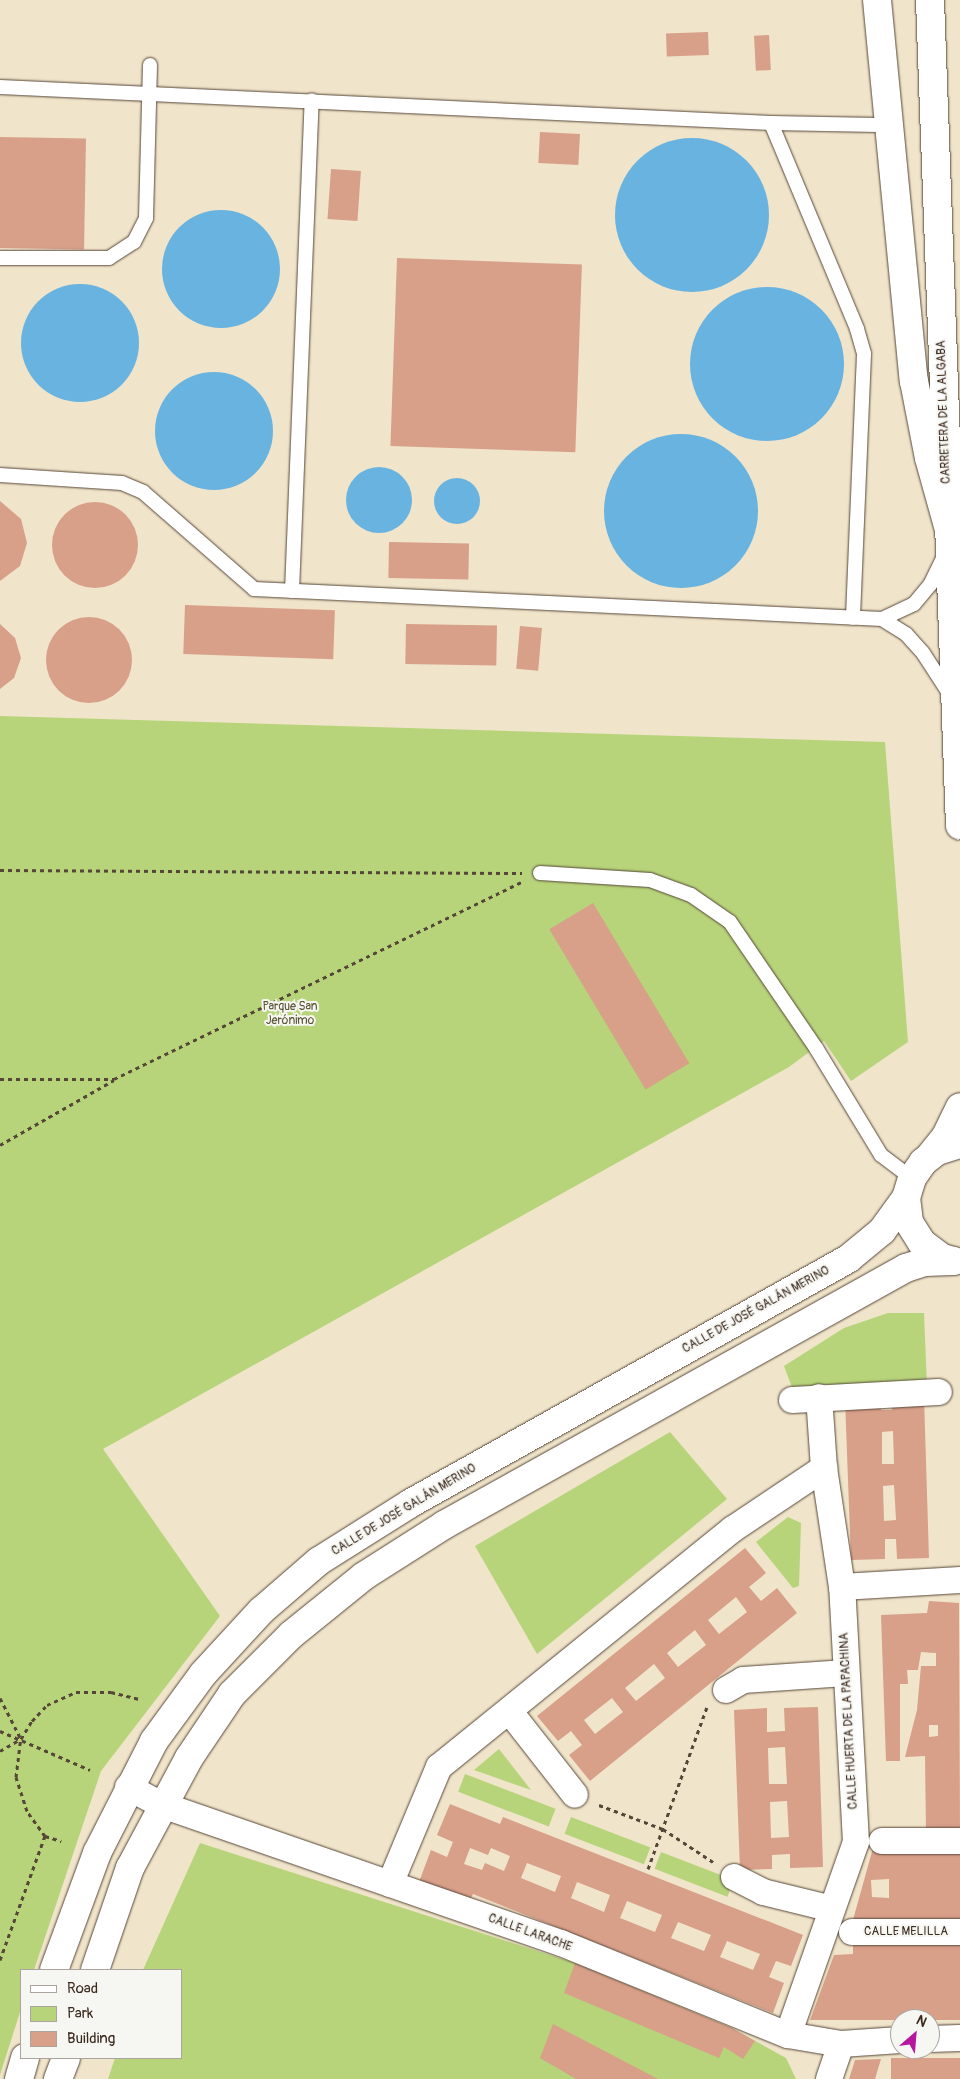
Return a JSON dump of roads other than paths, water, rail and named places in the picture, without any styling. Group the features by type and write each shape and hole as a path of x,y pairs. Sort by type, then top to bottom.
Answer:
{"main road":[{"path":"877,0 914,381 929,458 952,545"},
{"name":"CARRETERA DE LA ALGABA","path":"930,0 958,697 960,825"},
{"path":"952,545 960,482"},
{"name":"CALLE DE JOSÉ GALÁN MERINO","path":"54,1969 97,1853 128,1787 154,1741 203,1674 260,1611 319,1561 411,1503 848,1259 882,1231 930,1156 946,1136 960,1107"},
{"path":"930,1156 946,1147 960,1144"},
{"path":"909,1188 909,1222 922,1243 942,1258 957,1261"},
{"path":"95,1969 130,1868 162,1805 200,1738 232,1694 291,1635 364,1576 444,1525 906,1268 924,1262 957,1261"},
{"path":"19,2079 26,2059"},
{"path":"58,2079 66,2059"}],"street":[{"path":"792,1400 819,1397 939,1392"},
{"name":"CALLE HUERTA DE LA PAPACHINA","path":"788,2035 838,1926 871,1842 846,1673 842,1587 824,1468 819,1397"},
{"path":"390,1884 439,1767 510,1712 733,1529 824,1468"},
{"path":"842,1587 960,1580"},
{"path":"734,1685 846,1673"},
{"path":"510,1712 575,1795"},
{"name":"CALLE LARACHE","path":"128,1787 162,1805 561,1943 788,2035 841,2044 890,2041"},
{"path":"871,1842 960,1841"},
{"name":"CALLE MELILLA","path":"734,1877 838,1926 960,1932"},
{"path":"940,2039 960,2038"},
{"path":"828,2079 841,2044"}],"lane":[{"path":"0,258 109,258 134,242 146,218 150,65"},
{"path":"0,87 312,100 771,123 878,125"},
{"path":"292,591 312,100"},
{"path":"771,123 858,329 864,354 853,618"},
{"path":"0,475 122,483 143,492 254,588 292,591 882,619 914,604 930,585 952,545"},
{"path":"882,619 906,634 958,697"},
{"path":"540,873 650,880 691,895 730,922 816,1048 881,1156 909,1188"}],"water":[{"path":"692,138 707,139 722,144 747,160 763,185 768,200 768,230 763,245 747,270 722,286 707,291 692,292 677,291 662,286 637,270 621,245 616,230 615,215 616,200 621,185 637,160 662,144 677,139"},
{"path":"221,210 244,215 263,227 275,246 280,269 275,292 263,311 244,323 221,328 198,323 179,311 167,292 162,269 167,246 179,227 198,215"},
{"path":"80,284 103,289 122,301 134,320 139,343 134,366 122,385 103,397 80,402 57,397 38,385 26,366 21,343 26,320 38,301 57,289"},
{"path":"767,287 782,288 797,293 822,309 838,334 843,349 843,379 838,394 822,419 797,435 782,440 767,441 752,440 737,435 712,419 696,394 691,379 690,364 691,349 696,334 712,309 737,293 752,288"},
{"path":"214,372 237,377 256,389 268,408 273,431 268,454 256,473 237,485 214,490 191,485 172,473 160,454 155,431 160,408 172,389 191,377"},
{"path":"681,434 696,435 711,440 736,456 752,481 757,496 757,526 752,541 736,566 711,582 696,587 681,588 666,587 651,582 626,566 610,541 605,526 604,511 605,496 610,481 626,456 651,440 666,435"},
{"path":"379,467 392,470 402,477 409,487 412,500 409,513 402,523 392,530 379,533 366,530 356,523 349,513 346,500 349,487 356,477 366,470"},
{"path":"457,478 470,482 476,488 480,501 476,514 470,520 457,524 444,520 438,514 434,501 438,488 444,482"}],"park label":[{"name":"Parque San Jerónimo","path":"290,1014"}]}
